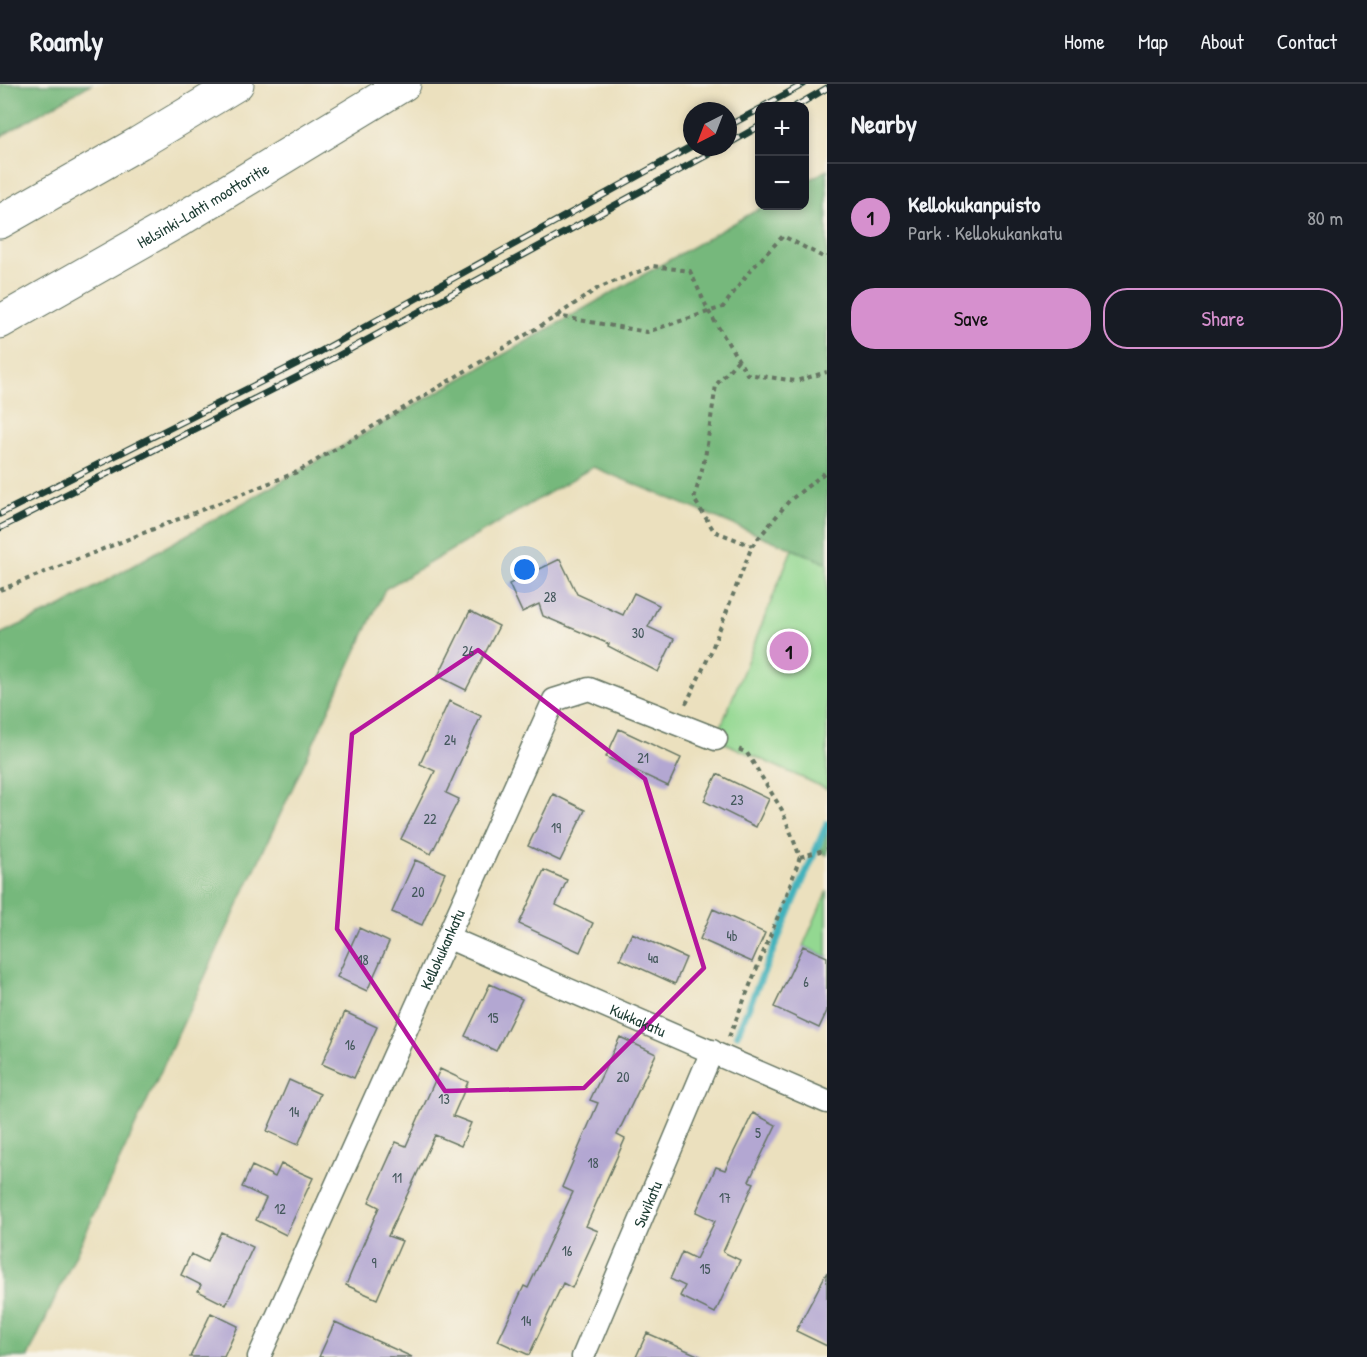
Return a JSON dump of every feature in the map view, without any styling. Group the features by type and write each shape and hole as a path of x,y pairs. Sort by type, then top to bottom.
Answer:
{"highway":[{"path":"0,222 237,84"},
{"name":"Helsinki-Lahti moottoritie","path":"0,322 178,221 404,84"}],"street":[{"name":"Kellokukankatu","path":"259,1357 554,700 589,689 716,739"},
{"name":"Kukkakatu","path":"449,938 827,1102"},
{"name":"Suvikatu","path":"583,1357 717,1053"}],"path":[{"path":"557,316 647,332 723,307 749,272 783,236 827,257"},
{"path":"0,590 297,472 557,316 598,288 653,266 690,271 709,312 747,374 796,381 827,372"},
{"path":"738,360 716,385 705,458 694,499 714,531 752,546"},
{"path":"677,724 710,654 752,546 789,501 827,471"},
{"path":"716,739 747,753 783,810 800,857 787,894 717,1053"},
{"path":"800,857 827,849"}],"highlighted area":[{"path":"478,650 645,779 704,968 584,1088 445,1091 337,929 352,734"}],"green space":[{"path":"0,84 91,84 0,137"},
{"path":"827,170 827,563 593,467 385,589 28,1357 0,1357 0,634 62,606 757,210 809,210 809,180"},
{"path":"792,549 827,563 827,789 716,739"},
{"path":"827,822 827,855 817,850"},
{"path":"827,891 827,957 803,946"}],"building":[{"path":"560,559 577,594 623,615 634,593 659,605 648,627 674,639 658,672 608,646 609,644 543,616 539,604 522,612 509,584"},
{"path":"470,611 499,626 466,690 438,676"},
{"path":"449,701 481,716 446,793 459,799 431,854 401,839 435,771 420,764"},
{"path":"619,729 681,758 668,786 606,757"},
{"path":"717,774 769,799 756,827 704,801"},
{"path":"553,794 585,810 560,861 528,846"},
{"path":"415,860 445,873 422,925 392,912"},
{"path":"544,870 567,880 556,905 593,923 580,952 519,924"},
{"path":"713,909 765,933 752,962 700,939"},
{"path":"359,928 389,942 367,991 337,977"},
{"path":"632,933 686,958 675,984 620,959"},
{"path":"803,946 827,957 827,1011 819,1028 774,1007"},
{"path":"490,984 522,999 496,1051 465,1036"},
{"path":"345,1012 377,1027 354,1078 322,1064"},
{"path":"620,1037 656,1054 617,1135 625,1139 586,1226 598,1231 572,1288 563,1283 529,1355 498,1341 524,1286 528,1288 573,1192 562,1187 598,1103 590,1100"},
{"path":"440,1069 468,1082 453,1116 471,1123 461,1146 435,1135 388,1236 402,1241 377,1299 346,1285 379,1207 369,1202 396,1142 406,1146"},
{"path":"289,1080 320,1094 298,1145 267,1131"},
{"path":"753,1113 776,1125 749,1181 754,1183 723,1252 740,1260 715,1313 680,1296 685,1286 670,1279 682,1252 696,1259 715,1221 696,1212 716,1167 725,1170"},
{"path":"281,1164 313,1178 286,1235 256,1220 266,1198 242,1187 252,1166 275,1177"},
{"path":"221,1232 253,1247 226,1305 198,1291 201,1285 181,1275 191,1254 207,1262"},
{"path":"827,1272 827,1346 796,1331"},
{"path":"211,1313 238,1326 224,1357 190,1357"},
{"path":"335,1322 412,1357 319,1357"},
{"path":"647,1333 702,1357 636,1357"}],"waterway":[{"path":"737,1034 827,824"}],"railway":[{"path":"771,102 804,84"},
{"path":"803,102 827,88"},
{"path":"737,121 755,112"},
{"path":"737,139 755,129"},
{"path":"0,514 314,355 683,151"},
{"path":"0,528 323,364 705,156"}],"place":[{"name":"Kellokukanpuisto","path":"789,651"}]}
